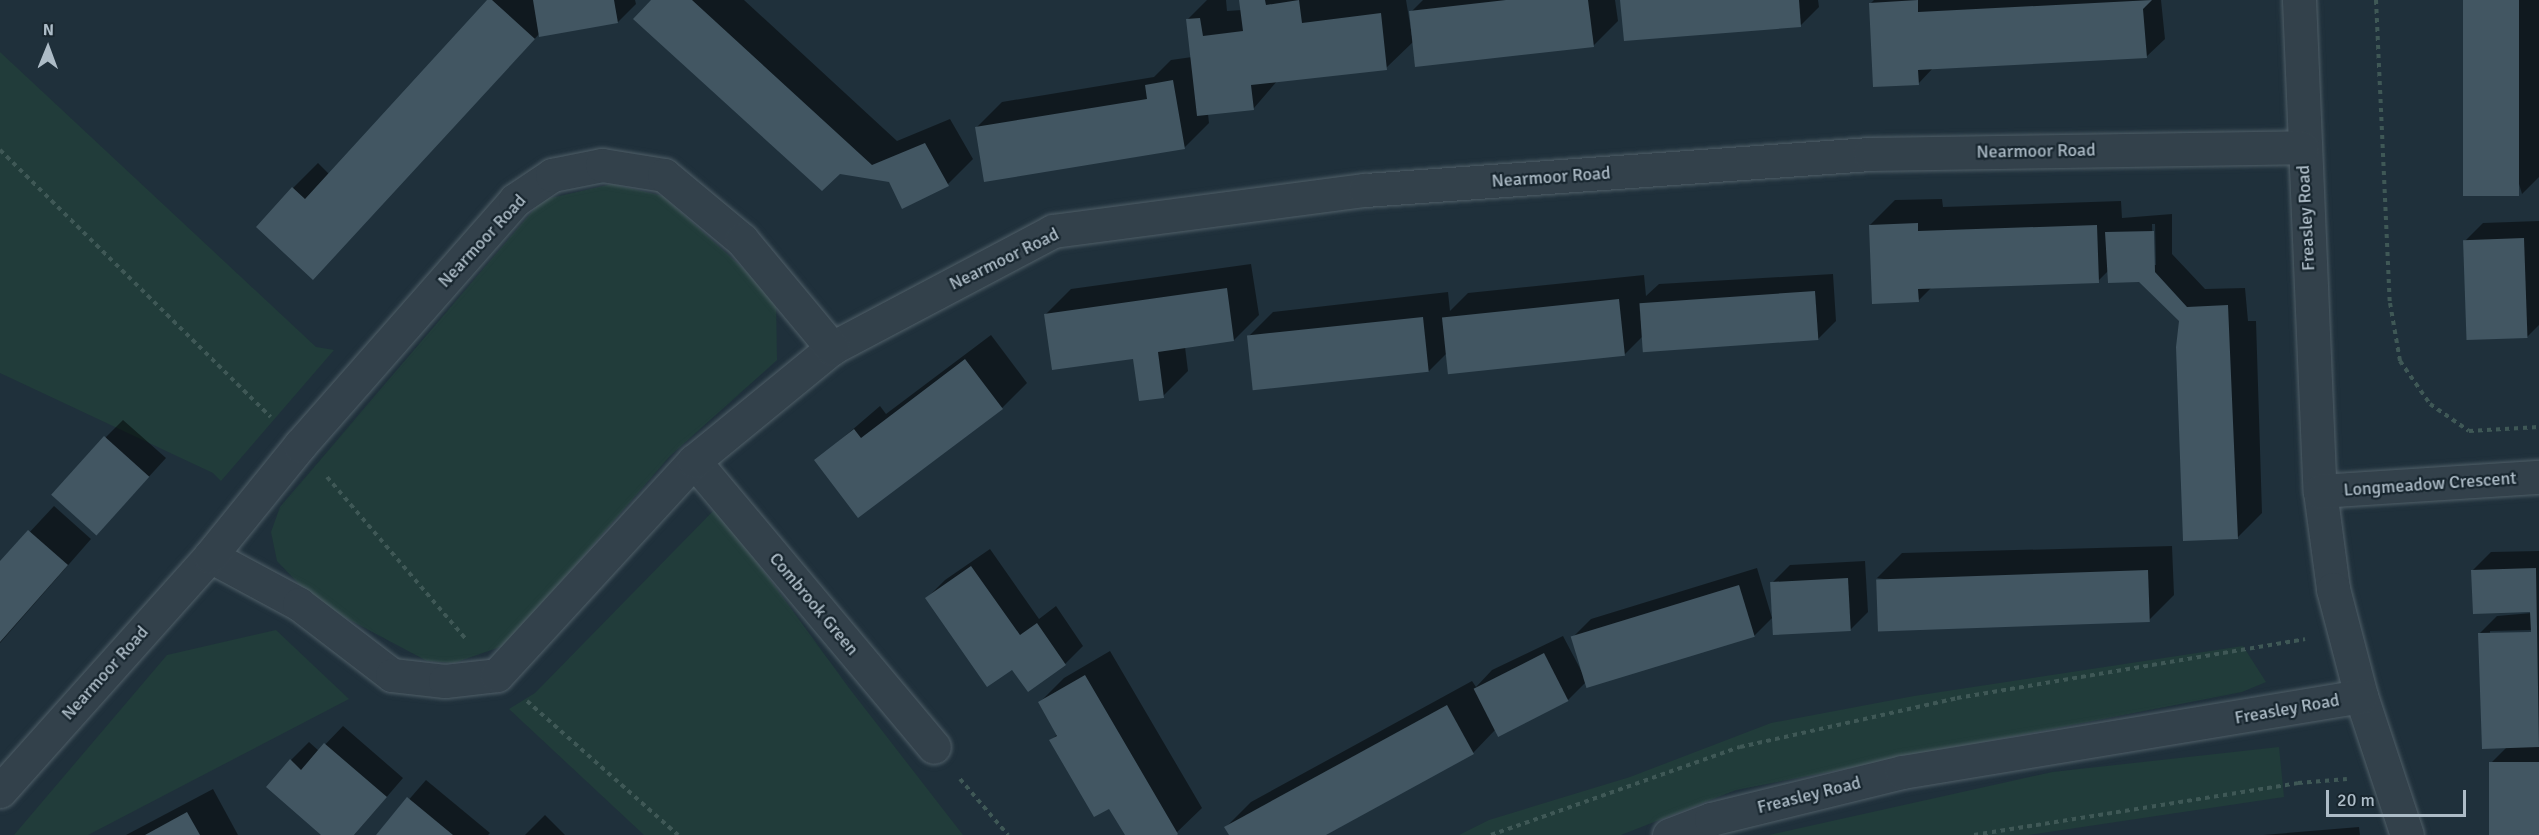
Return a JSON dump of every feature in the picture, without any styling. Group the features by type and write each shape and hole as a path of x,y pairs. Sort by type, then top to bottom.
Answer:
{"street":[{"name":"Freasley Road","path":"1669,835 1711,819 1902,772 2361,696 2332,589 2320,491 2302,147 2299,0"},
{"name":"Nearmoor Road","path":"210,556 298,604 392,675 445,681 497,675 694,461 832,348 1053,231 1365,190 1858,155 2302,147"},
{"name":"Nearmoor Road","path":"0,791 210,556 300,445 515,200 552,176 602,165 664,175 742,240 832,348"},
{"name":"Combrook Green","path":"694,461 934,747"},
{"name":"Longmeadow Crescent","path":"2320,491 2539,477"},
{"path":"2361,696 2407,835"}],"path":[{"path":"2376,0 2390,303 2400,361 2430,404 2469,431 2539,427"},
{"path":"0,150 300,445"},
{"path":"1491,835 1740,747 1957,698 2344,632"},
{"path":"934,747 1008,835"},
{"path":"1974,835 2298,783 2389,775"}],"green space":[{"path":"0,52 316,347 334,350 221,481 213,473 0,373"},
{"path":"612,184 663,196 776,298 777,360 670,456 506,645 454,663 427,661 316,602 277,561 271,532 280,507 542,200"},
{"path":"717,507 849,688 963,835 644,835 509,709 535,693"},
{"path":"276,630 349,699 88,835 14,835 167,655"},
{"path":"2243,646 2266,682 2242,692 1736,790 1621,835 1459,835 1489,820 1630,777 1771,723 1914,696"},
{"path":"2279,747 2284,797 2028,835 1769,835 2052,772"}],"building":[{"path":"487,0 492,0 535,39 313,280 256,227 292,187 305,199"},
{"path":"533,0 614,0 618,23 539,37"},
{"path":"651,0 692,0 872,165 925,143 949,186 902,209 889,182 840,174 822,191 633,19"},
{"path":"1239,0 1265,0 1266,5 1299,0 1302,23 1381,13 1387,70 1251,85 1254,110 1197,116 1186,19 1200,18 1203,36 1243,31"},
{"path":"1506,0 1588,0 1594,47 1415,67 1409,11"},
{"path":"1620,0 1799,0 1801,27 1624,41"},
{"path":"1918,0 1918,12 2152,0 2143,9 2147,58 1918,70 1919,85 1873,87 1869,3"},
{"path":"2463,0 2519,0 2519,196 2463,196"},
{"path":"1173,80 1185,149 984,182 975,127 1147,99 1145,85"},
{"path":"1918,223 1918,231 2097,225 2099,283 1918,289 1919,302 1872,304 1869,225"},
{"path":"2154,231 2155,272 2187,307 2228,305 2238,539 2183,541 2176,347 2179,321 2139,282 2108,283 2105,232"},
{"path":"2524,238 2527,338 2467,340 2463,240"},
{"path":"1227,288 1234,341 1158,352 1164,398 1139,401 1133,359 1052,370 1044,314"},
{"path":"1815,291 1818,340 1643,352 1639,303"},
{"path":"1619,299 1625,356 1448,374 1442,318"},
{"path":"1423,317 1429,372 1253,390 1247,336"},
{"path":"965,359 1003,409 858,518 814,460 854,429 861,438"},
{"path":"104,436 149,477 96,536 51,495"},
{"path":"28,530 68,565 0,642 0,561"},
{"path":"971,566 1020,635 1037,623 1066,665 1028,692 1012,670 987,687 925,598"},
{"path":"2536,568 2539,747 2482,749 2478,633 2531,632 2530,612 2473,614 2471,570"},
{"path":"2148,570 2150,622 1878,631 1876,579"},
{"path":"1848,578 1851,631 1773,635 1770,582"},
{"path":"1739,585 1755,637 1586,688 1571,636"},
{"path":"1544,653 1569,701 1498,737 1474,689"},
{"path":"1085,675 1177,835 1125,835 1109,809 1094,817 1049,740 1057,736 1038,702"},
{"path":"1447,705 1474,754 1326,835 1229,835 1224,827"},
{"path":"324,743 387,797 354,835 321,835 266,787 290,759 301,770"},
{"path":"2489,762 2539,762 2539,835 2489,835"},
{"path":"407,797 453,835 376,835"},
{"path":"187,812 200,835 145,835"}]}
